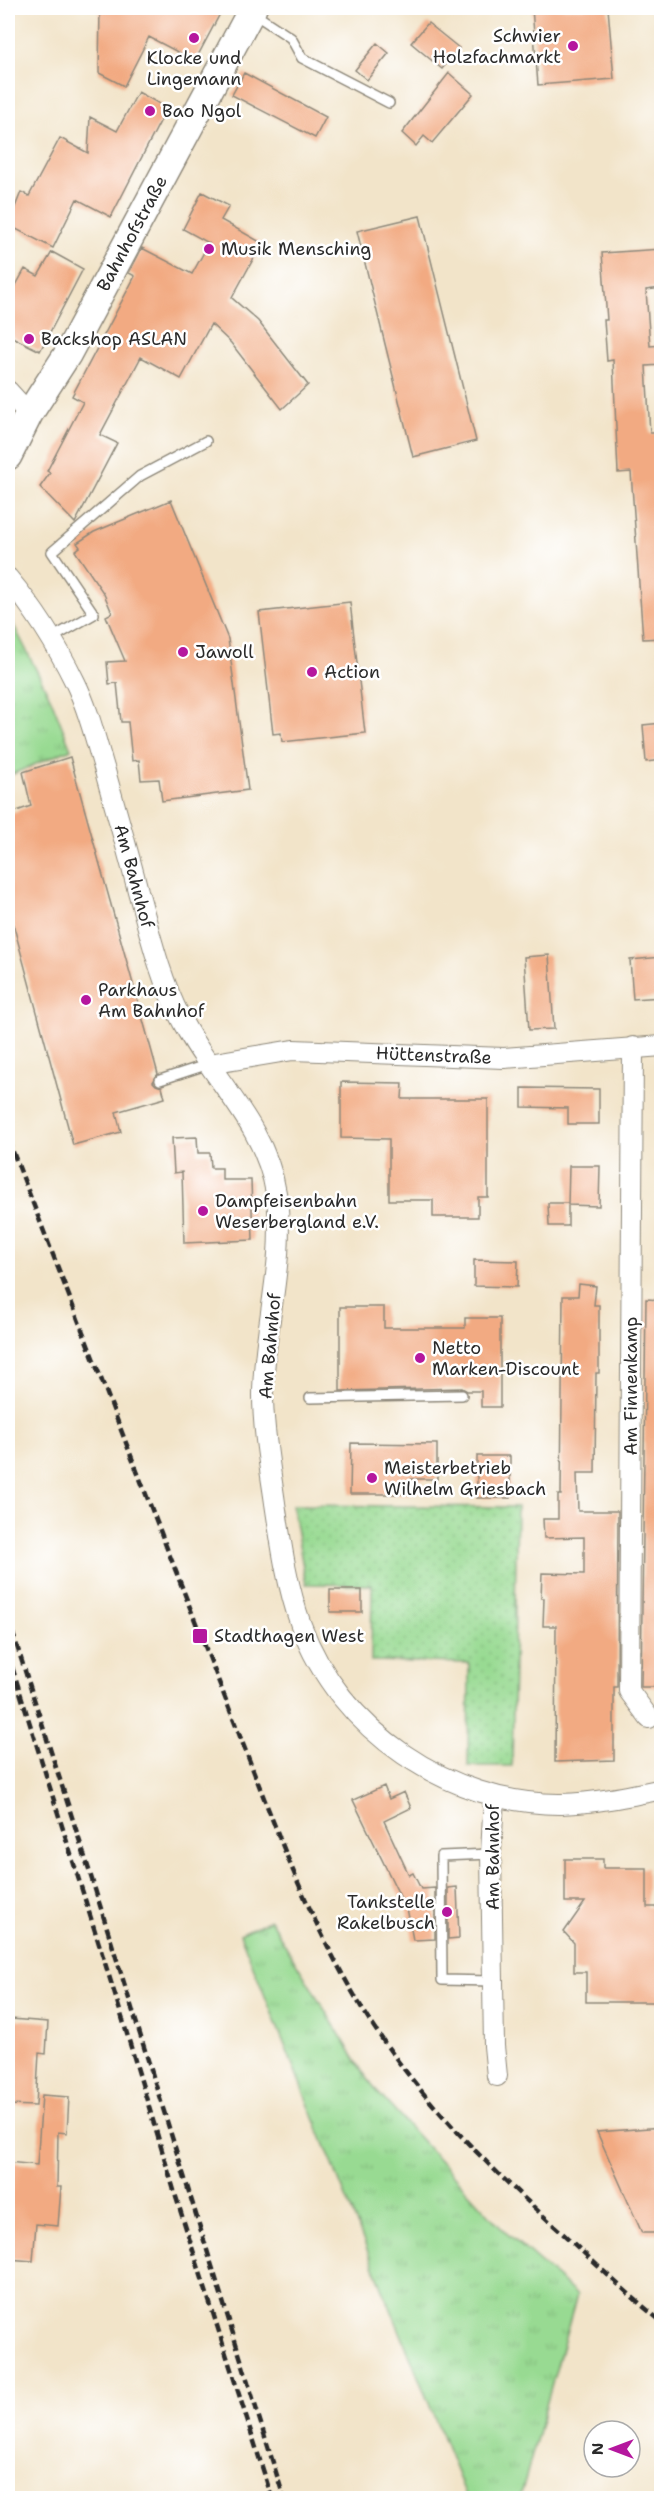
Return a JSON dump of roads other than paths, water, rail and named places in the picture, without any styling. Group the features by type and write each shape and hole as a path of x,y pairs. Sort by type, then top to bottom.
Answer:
{"main road":[{"name":"Bahnhofstraße","path":"8,456 29,414 67,356 252,10"}],"street":[{"path":"8,391 29,414"},
{"name":"Am Bahnhof","path":"8,578 52,638 77,686 96,741 160,970 180,1018 248,1119 266,1153 276,1192 280,1236 265,1358 265,1431 285,1563 302,1628 321,1667 347,1703 373,1731 434,1772 495,1796 491,1854 494,2046 497,2076"},
{"name":"Hüttenstraße","path":"209,1064 293,1050 504,1058 662,1046"},
{"name":"Am Finnenkamp","path":"633,1047 629,1691 649,1718"},
{"path":"495,1796 561,1804 625,1797 662,1789"}],"lane":[{"path":"252,10 291,38 302,58 388,103"},
{"path":"52,638 94,614 52,552 140,476 206,441"},
{"path":"160,1080 209,1064"},
{"path":"309,1398 462,1395"},
{"path":"491,1854 441,1856 442,1980 493,1981"}],"railway":[{"path":"8,1139 276,1829 331,1953 357,2001 392,2054 459,2134 534,2207 662,2322"},
{"path":"8,1618 89,1870 284,2498"},
{"path":"8,1654 272,2498"}],"place":[{"name":"Klocke und Lingemann","path":"194,38"},
{"name":"Schwier Holzfachmarkt","path":"573,46"},
{"name":"Bao Ngol","path":"150,111"},
{"name":"Musik Mensching","path":"209,249"},
{"name":"Backshop ASLAN","path":"29,339"},
{"name":"Jawoll","path":"183,652"},
{"name":"Action","path":"312,672"},
{"name":"Parkhaus Am Bahnhof","path":"86,1000"},
{"name":"Dampfeisenbahn Weserbergland e.V.","path":"203,1211"},
{"name":"Netto Marken-Discount","path":"420,1358"},
{"name":"Meisterbetrieb Wilhelm Griesbach","path":"372,1478"},
{"name":"Stadthagen West","path":"200,1636"},
{"name":"Tankstelle Rakelbusch","path":"447,1912"}]}
